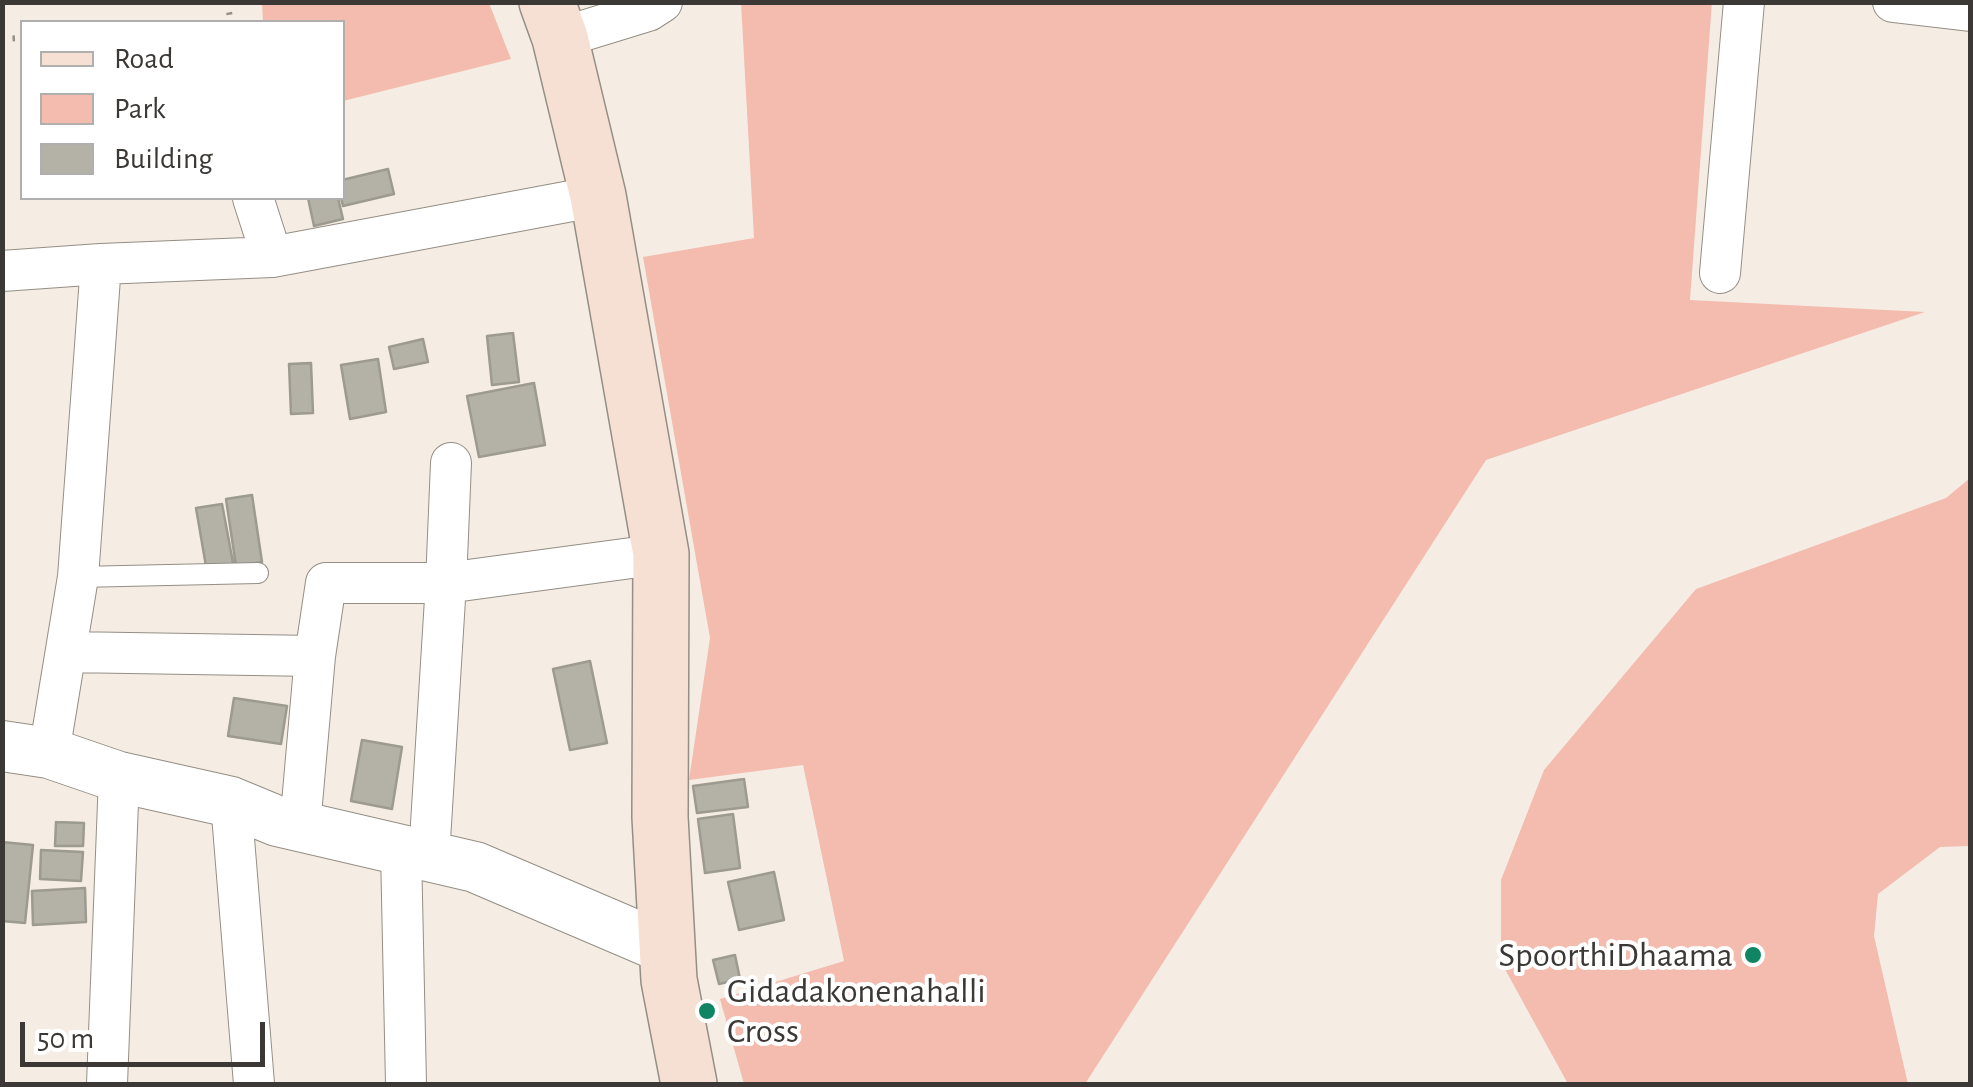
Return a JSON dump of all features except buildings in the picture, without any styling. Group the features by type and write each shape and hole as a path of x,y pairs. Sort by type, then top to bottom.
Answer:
{"main road":[{"path":"553,20 598,196 661,554 660,816 668,980 689,1084"}],"street":[{"path":"553,20 648,10 662,2"},
{"path":"1720,273 1744,2"},
{"path":"1893,2 1970,11"},
{"path":"2,271 272,257 598,196"},
{"path":"254,200 272,257"},
{"path":"102,264 78,577 67,652 26,750 119,777 231,802 278,821 475,867 667,949"},
{"path":"406,1084 415,853 446,583 451,463"},
{"path":"300,826 315,656 326,582 446,583 661,554"},
{"path":"67,652 315,656"},
{"path":"107,1084 119,777"},
{"path":"231,802 254,1084"}],"lane":[{"path":"78,577 258,573"}],"green space":[{"path":"1712,2 1690,300 1925,312 1486,460 1085,1084 744,1084 720,999 844,961 803,765 689,780 710,638 643,257 754,238 741,3"},
{"path":"262,3 489,3 511,59 345,100 345,20 263,20"},
{"path":"1970,478 1970,846 1940,847 1878,894 1874,936 1908,1084 1568,1084 1501,962 1501,880 1544,770 1696,589 1946,498"}],"place":[{"name":"SpoorthiDhaama","path":"1753,955"},
{"name":"Gidadakonenahalli Cross","path":"707,1011"}]}
